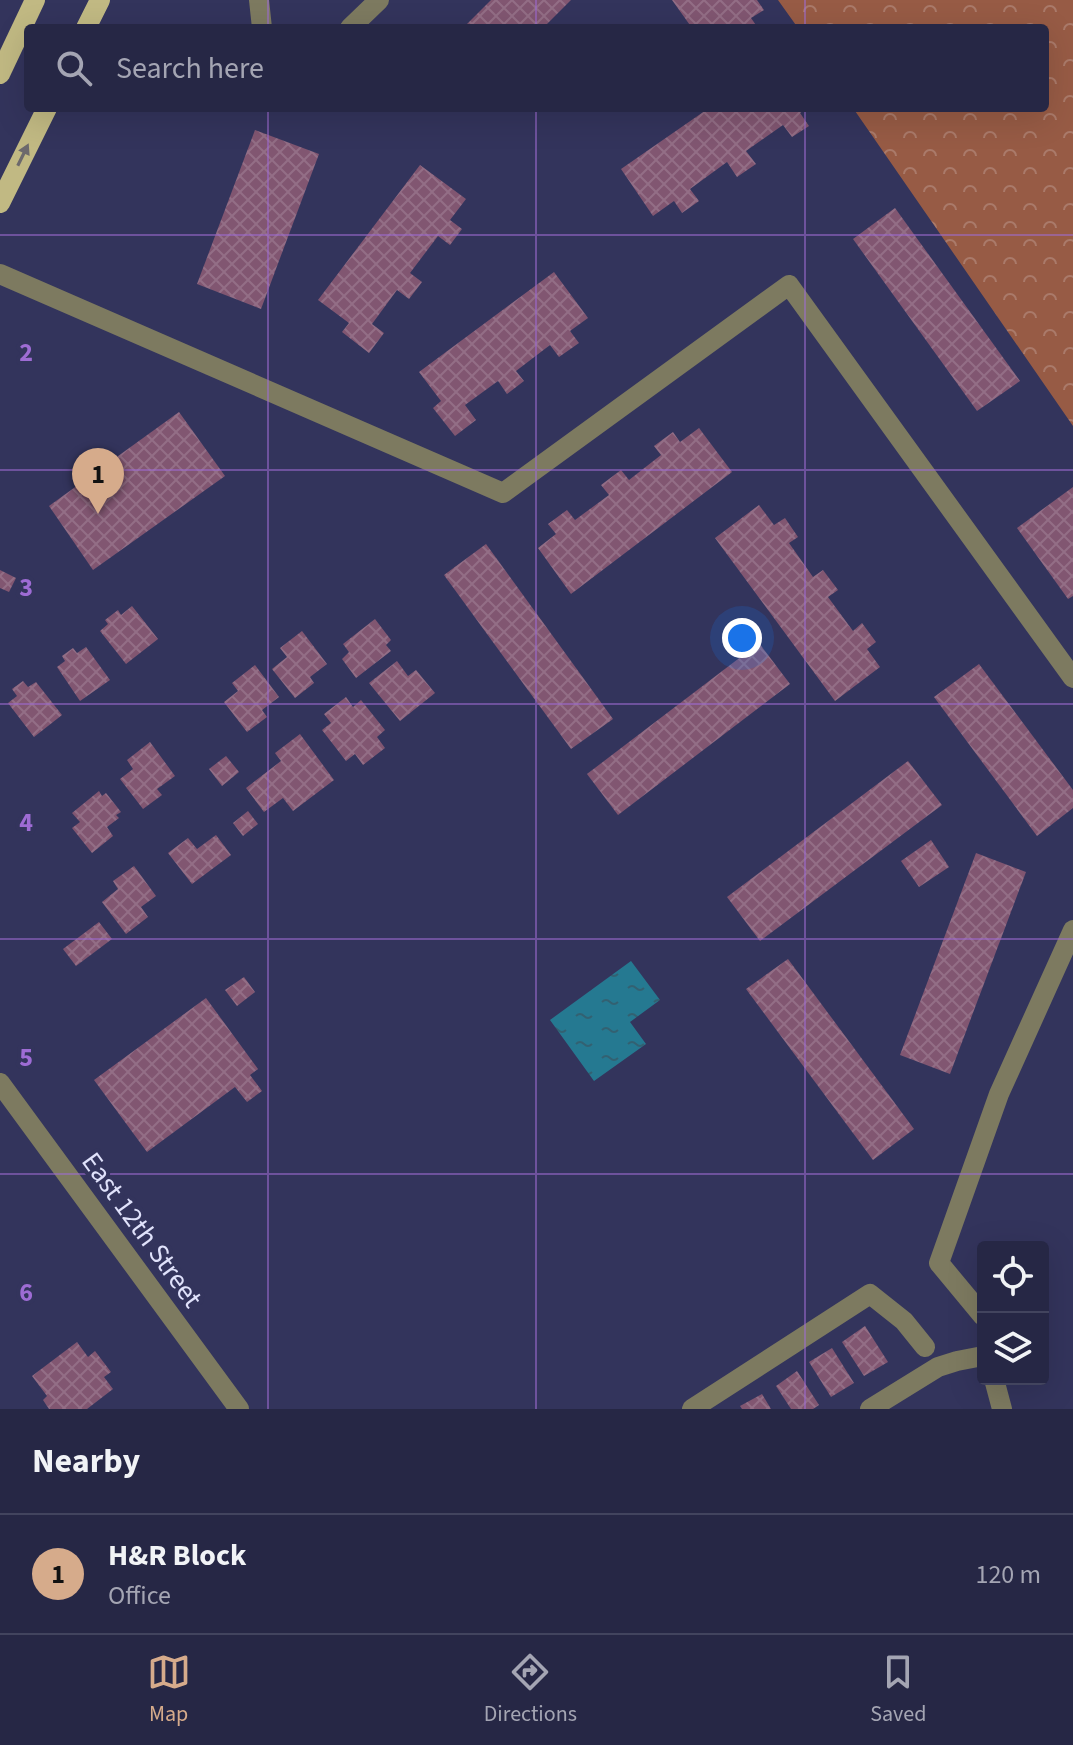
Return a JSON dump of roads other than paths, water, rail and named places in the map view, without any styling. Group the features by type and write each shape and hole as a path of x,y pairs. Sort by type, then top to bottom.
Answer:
{"main road":[{"path":"0,74 35,0"},
{"path":"88,24 100,0"},
{"path":"0,203 45,112"}],"street":[{"path":"259,0 262,24"},
{"path":"354,24 379,0"},
{"path":"0,274 503,493 789,285 1073,678"},
{"path":"981,1313 939,1263 999,1094 1073,930"},
{"name":"East 12th Street","path":"0,1083 239,1409"},
{"path":"692,1409 870,1294 904,1321 925,1347"},
{"path":"870,1409 938,1367 977,1357"},
{"path":"996,1385 1002,1409"}],"water":[{"path":"631,961 660,1000 630,1022 646,1044 594,1081 550,1020"}],"place":[{"name":"H&R Block","path":"98,514"}]}
